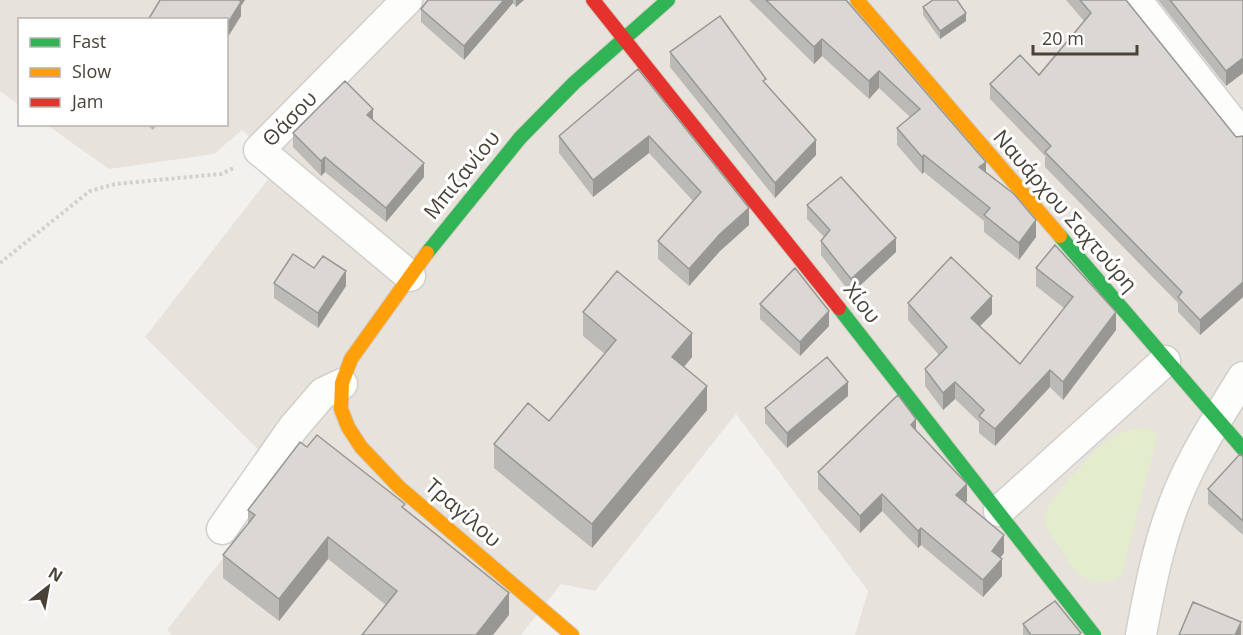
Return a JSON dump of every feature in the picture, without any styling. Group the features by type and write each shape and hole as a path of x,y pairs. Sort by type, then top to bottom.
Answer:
{"street":[{"name":"Θάσου","path":"407,0 259,150 410,276"},
{"name":"Χίου","path":"592,0 999,511 1094,635"},
{"name":"Μπιζανίου","path":"341,397 360,344 486,176 520,138 624,38 668,0"},
{"name":"Ναυάρχου Σαχτούρη","path":"857,0 1243,449"},
{"path":"1136,0 1243,136"},
{"path":"999,511 1166,361"},
{"path":"1141,635 1150,587 1180,489 1216,420 1243,377"},
{"path":"222,529 293,428 323,393 341,397"},
{"name":"Τραγίλου","path":"341,397 356,440 388,475 572,635"}],"path":[{"path":"0,262 90,191 115,184 221,174 259,150"}],"shaded area":[{"path":"0,0 1243,0 1243,635 855,635 868,591 736,414 595,591 561,584 521,635 172,635 167,630 286,477 145,337 280,164 242,130 214,154 109,169 48,126 228,126 228,18 18,18 18,104 0,91"}],"green space":[{"path":"1139,428 1150,429 1157,434 1122,574 1111,581 1104,582 1084,578 1071,566 1048,530 1044,517 1053,500 1103,444 1116,435"}],"building":[{"path":"160,0 239,0 241,2 228,23 228,18 149,18"},
{"path":"428,0 504,0 464,46 421,9"},
{"path":"766,0 846,0 986,162 979,167 1014,194 1036,220 1019,243 984,215 990,208 924,155 922,157 897,128 920,109 879,71 869,81 822,39 814,47"},
{"path":"933,0 957,0 966,13 940,31 923,7"},
{"path":"1080,0 1126,0 1236,137 1243,136 1243,282 1200,320 1178,297 1182,292 1045,152 1051,146 990,84 1020,55 1039,75 1091,13"},
{"path":"1170,0 1243,0 1243,58 1226,71"},
{"path":"720,16 766,79 763,81 816,140 775,183 670,52"},
{"path":"638,69 749,208 720,234 689,269 658,241 701,192 649,136 593,180 559,136"},
{"path":"345,81 373,109 367,115 424,163 386,208 325,157 321,161 293,133"},
{"path":"841,177 896,238 851,279 821,241 830,230 807,205"},
{"path":"1055,245 1116,312 1063,382 1050,370 995,429 979,416 984,410 955,382 943,393 925,369 947,347 908,303 951,257 992,296 971,318 1020,364 1073,297 1036,268"},
{"path":"293,254 314,268 323,256 346,271 318,313 274,283"},
{"path":"795,268 829,311 800,342 760,304"},
{"path":"617,271 692,333 672,357 707,386 592,524 494,444 528,403 549,421 616,340 583,312"},
{"path":"827,357 848,382 787,433 765,408"},
{"path":"898,395 916,419 911,425 967,484 956,495 1004,535 992,551 1002,559 983,580 921,528 918,531 882,494 860,516 818,472"},
{"path":"317,435 405,504 402,507 509,593 476,635 362,635 397,591 328,537 279,599 223,555 255,515 248,510 300,442 307,447"},
{"path":"1240,454 1243,457 1243,521 1208,489"},
{"path":"1055,601 1081,633 1078,635 1031,635 1023,624"},
{"path":"1193,602 1241,622 1235,635 1179,635"}],"traffic: fast":[{"path":"427,253 520,138 574,83 668,0"},
{"path":"1060,236 1243,449"},
{"path":"839,308 1094,635"}],"traffic: slow":[{"path":"857,0 1060,236"},
{"path":"427,253 351,359 342,383 341,409 348,427 361,447 399,487 572,635"}],"traffic: jam":[{"path":"593,0 839,308"}]}
